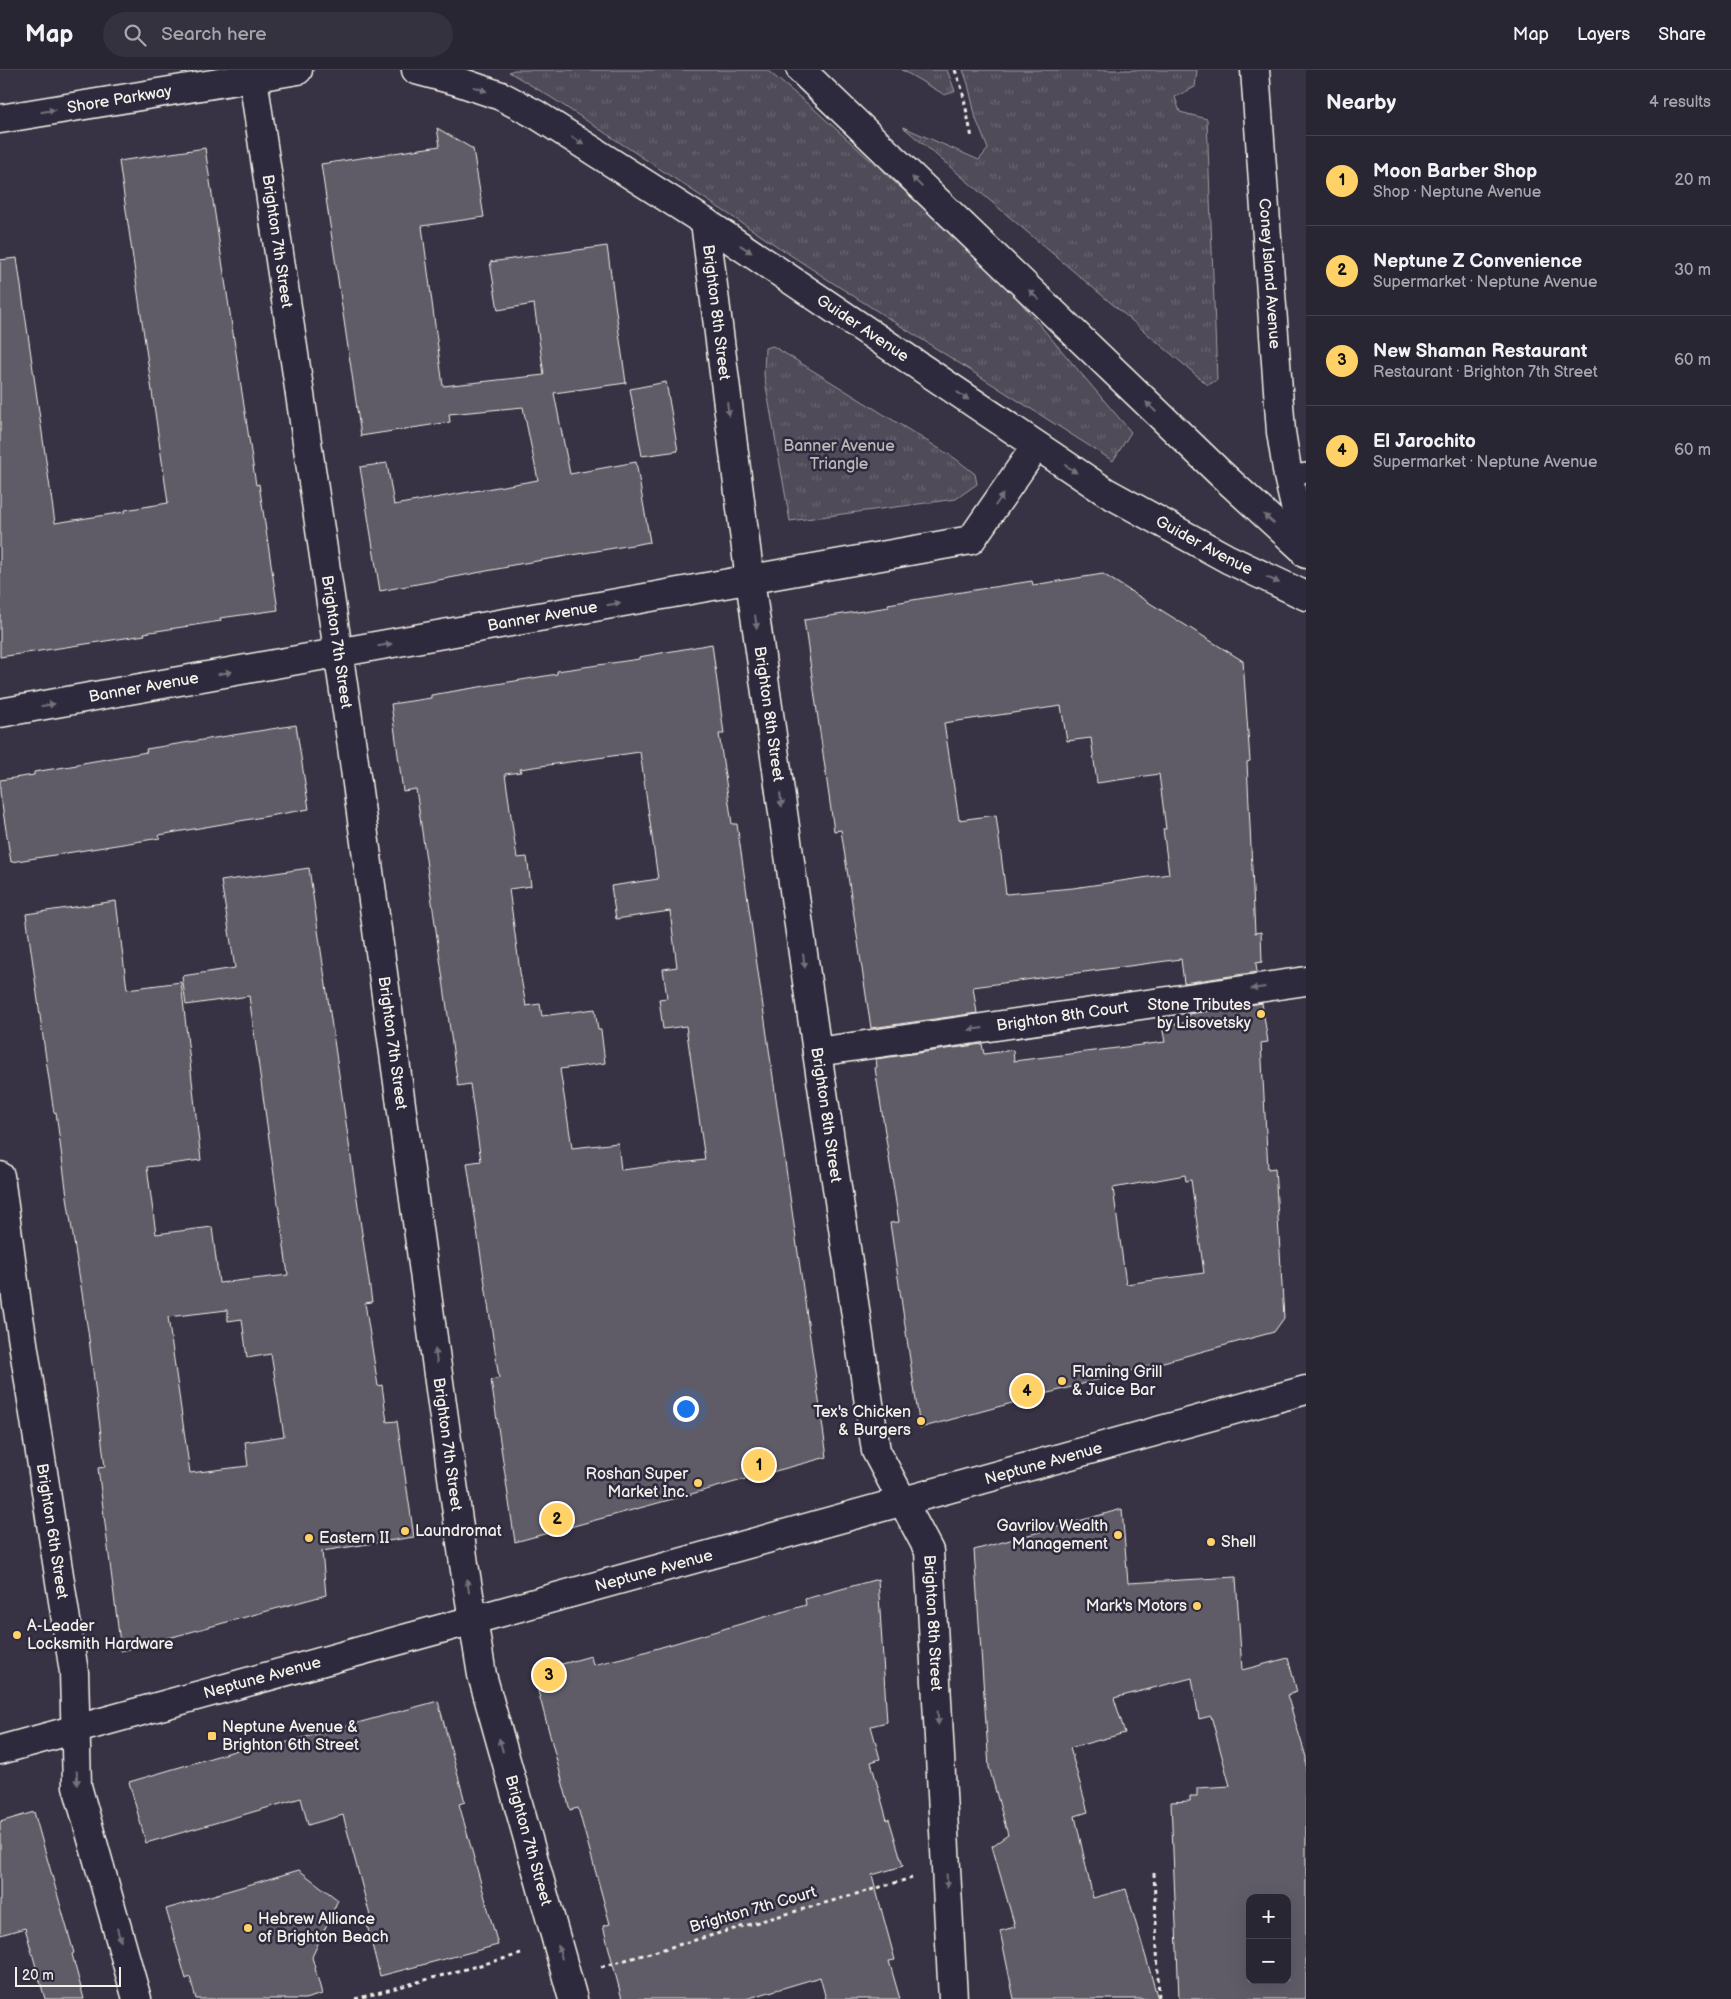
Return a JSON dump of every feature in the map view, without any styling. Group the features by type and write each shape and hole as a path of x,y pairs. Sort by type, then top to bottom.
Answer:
{"main road":[{"name":"Shore Parkway","path":"0,119 298,70"},
{"name":"Guider Avenue","path":"416,70 458,81 501,96 537,115 705,222 1106,492 1228,558 1306,596"},
{"path":"801,70 1221,474 1306,553"},
{"name":"Coney Island Avenue","path":"1255,70 1281,432 1297,474 1306,553"},
{"name":"Brighton 7th Street","path":"253,78 338,653 482,1675 573,1999"},
{"name":"Brighton 8th Street","path":"705,222 750,580 876,1451 929,1551 954,1999"},
{"name":"Banner Avenue","path":"0,713 972,540 1036,446"},
{"name":"Brighton 8th Court","path":"817,1052 1306,981"},
{"name":"Brighton 6th Street","path":"0,1176 9,1307 74,1672 78,1786 137,1999"},
{"name":"Neptune Avenue","path":"0,1750 1131,1440 1306,1390"}],"path":[{"path":"955,70 962,89 972,138"},
{"path":"1154,1873 1159,1999"},
{"name":"Brighton 7th Court","path":"601,1967 912,1878"},
{"path":"355,1999 521,1954"}],"green space":[{"path":"514,70 767,70 814,109 997,275 1131,432 1113,461 833,283 552,98 509,72"},
{"path":"902,70 947,70 955,91 945,95"},
{"path":"963,70 1197,70 1195,87 1175,97 1180,112 1207,119 1217,380 1208,385 903,127 979,160 988,149 976,119"},
{"name":"Banner Avenue Triangle","path":"773,346 956,459 975,474 977,484 956,499 790,521 764,375 765,348"}],"building":[{"path":"437,128 473,149 484,217 422,226 443,386 544,375 534,304 498,310 490,262 607,246 626,383 554,393 570,474 636,462 650,542 507,566 380,591 360,467 387,463 394,505 538,480 523,407 449,414 450,422 361,436 321,164 440,146"},
{"path":"205,148 256,485 259,484 278,610 220,618 221,621 144,633 145,635 0,657 0,260 17,258 55,523 168,503 119,161"},
{"path":"666,382 678,451 642,456 630,389"},
{"path":"1103,574 1243,661 1250,761 1247,762 1255,933 1261,932 1262,962 1256,963 1257,972 1184,983 1181,959 973,987 977,1013 871,1028 841,830 834,831 804,620 889,607 888,604 1032,581 1033,585","holes":["1061,706 1067,741 1091,738 1097,783 1159,774 1169,874 1073,888 1006,894 996,815 959,820 944,723"]},
{"path":"712,644 724,734 719,734 732,824 737,824 827,1457 515,1542 491,1380 499,1378 467,1163 481,1161 470,1084 458,1086 416,789 403,791 391,704 431,698 431,695 557,674 557,671 639,659 639,657","holes":["640,752 658,879 611,886 616,919 670,911 677,967 663,969 667,998 659,999 663,1029 686,1026 705,1160 621,1170 618,1143 572,1148 560,1069 605,1063 601,1030 598,1030 595,1009 542,1016 540,1004 526,1006 509,889 531,886 527,857 517,858 505,774 521,772 520,769"]},
{"path":"296,725 309,809 159,835 160,838 11,862 0,792 0,780 147,752 146,749"},
{"path":"309,868 372,1302 365,1303 378,1386 382,1385 387,1422 397,1421 414,1537 322,1551 326,1595 121,1651 98,1468 105,1467 88,1331 56,1112 54,1113 47,1066 26,914 116,901 127,989 181,982 201,1160 147,1167 156,1234 212,1227 219,1283 288,1275 249,996 186,1005 182,976 235,968 221,881","holes":["227,1310 228,1321 242,1319 247,1358 271,1354 284,1436 245,1442 248,1466 190,1473 168,1317"]},
{"path":"1262,1003 1268,1042 1261,1043 1268,1169 1275,1168 1284,1318 1274,1332 920,1428 890,1223 899,1222 875,1068 877,1067 876,1059 982,1044 984,1054 1013,1050 1014,1061 1165,1042 1162,1026 1190,1022 1189,1014","holes":["1185,1175 1186,1181 1191,1180 1204,1273 1126,1284 1113,1188"]},
{"path":"1122,1509 1128,1583 1236,1577 1242,1670 1288,1658 1297,1692 1287,1695 1306,1757 1306,1999 1179,1999 1171,1802 1190,1801 1190,1796 1197,1796 1197,1788 1230,1786 1211,1716 1199,1719 1192,1678 1114,1698 1125,1733 1070,1748 1088,1812 1075,1816 1093,1898 1126,1889 1158,1999 1014,1999 1000,1931 1015,1927 992,1846 1008,1835 989,1767 974,1550"},
{"path":"878,1579 887,1722 871,1726 880,1759 871,1762 887,1820 889,1819 903,1866 872,1875 895,1960 889,1961 900,1999 826,1999 820,1977 746,1999 622,1999 603,1926 610,1924 578,1808 570,1810 533,1672 591,1656 593,1665 634,1655 806,1605 805,1599"},
{"path":"438,1701 465,1802 459,1804 498,1945 380,1976 366,1921 373,1927 343,1815 308,1825 301,1798 146,1843 129,1782 272,1740 273,1746"},
{"path":"34,1812 74,1953 72,1954 84,1999 45,1999 25,1928 0,1935 0,1822"},
{"name":"Hebrew Alliance of Brighton Beach","path":"299,1870 338,1900 312,1957 322,1994 305,1999 196,1999 190,1977 186,1979 166,1909"}],"place":[{"name":"Stone Tributes by Lisovetsky","path":"1261,1014"},
{"name":"Flaming Grill & Juice Bar","path":"1062,1381"},
{"name":"El Jarochito","path":"1027,1391"},
{"name":"Tex's Chicken & Burgers","path":"921,1421"},
{"name":"Moon Barber Shop","path":"759,1465"},
{"name":"Roshan Super Market Inc.","path":"698,1483"},
{"name":"Neptune Z Convenience","path":"557,1519"},
{"name":"Laundromat","path":"405,1531"},
{"name":"Gavrilov Wealth Management","path":"1118,1535"},
{"name":"Eastern II","path":"309,1538"},
{"name":"Shell","path":"1211,1542"},
{"name":"Mark's Motors","path":"1197,1606"},
{"name":"A-Leader Locksmith Hardware","path":"17,1635"},
{"name":"New Shaman Restaurant","path":"549,1675"},
{"name":"Neptune Avenue & Brighton 6th Street","path":"212,1736"},
{"name":"Hebrew Alliance of Brighton Beach","path":"248,1928"}]}
